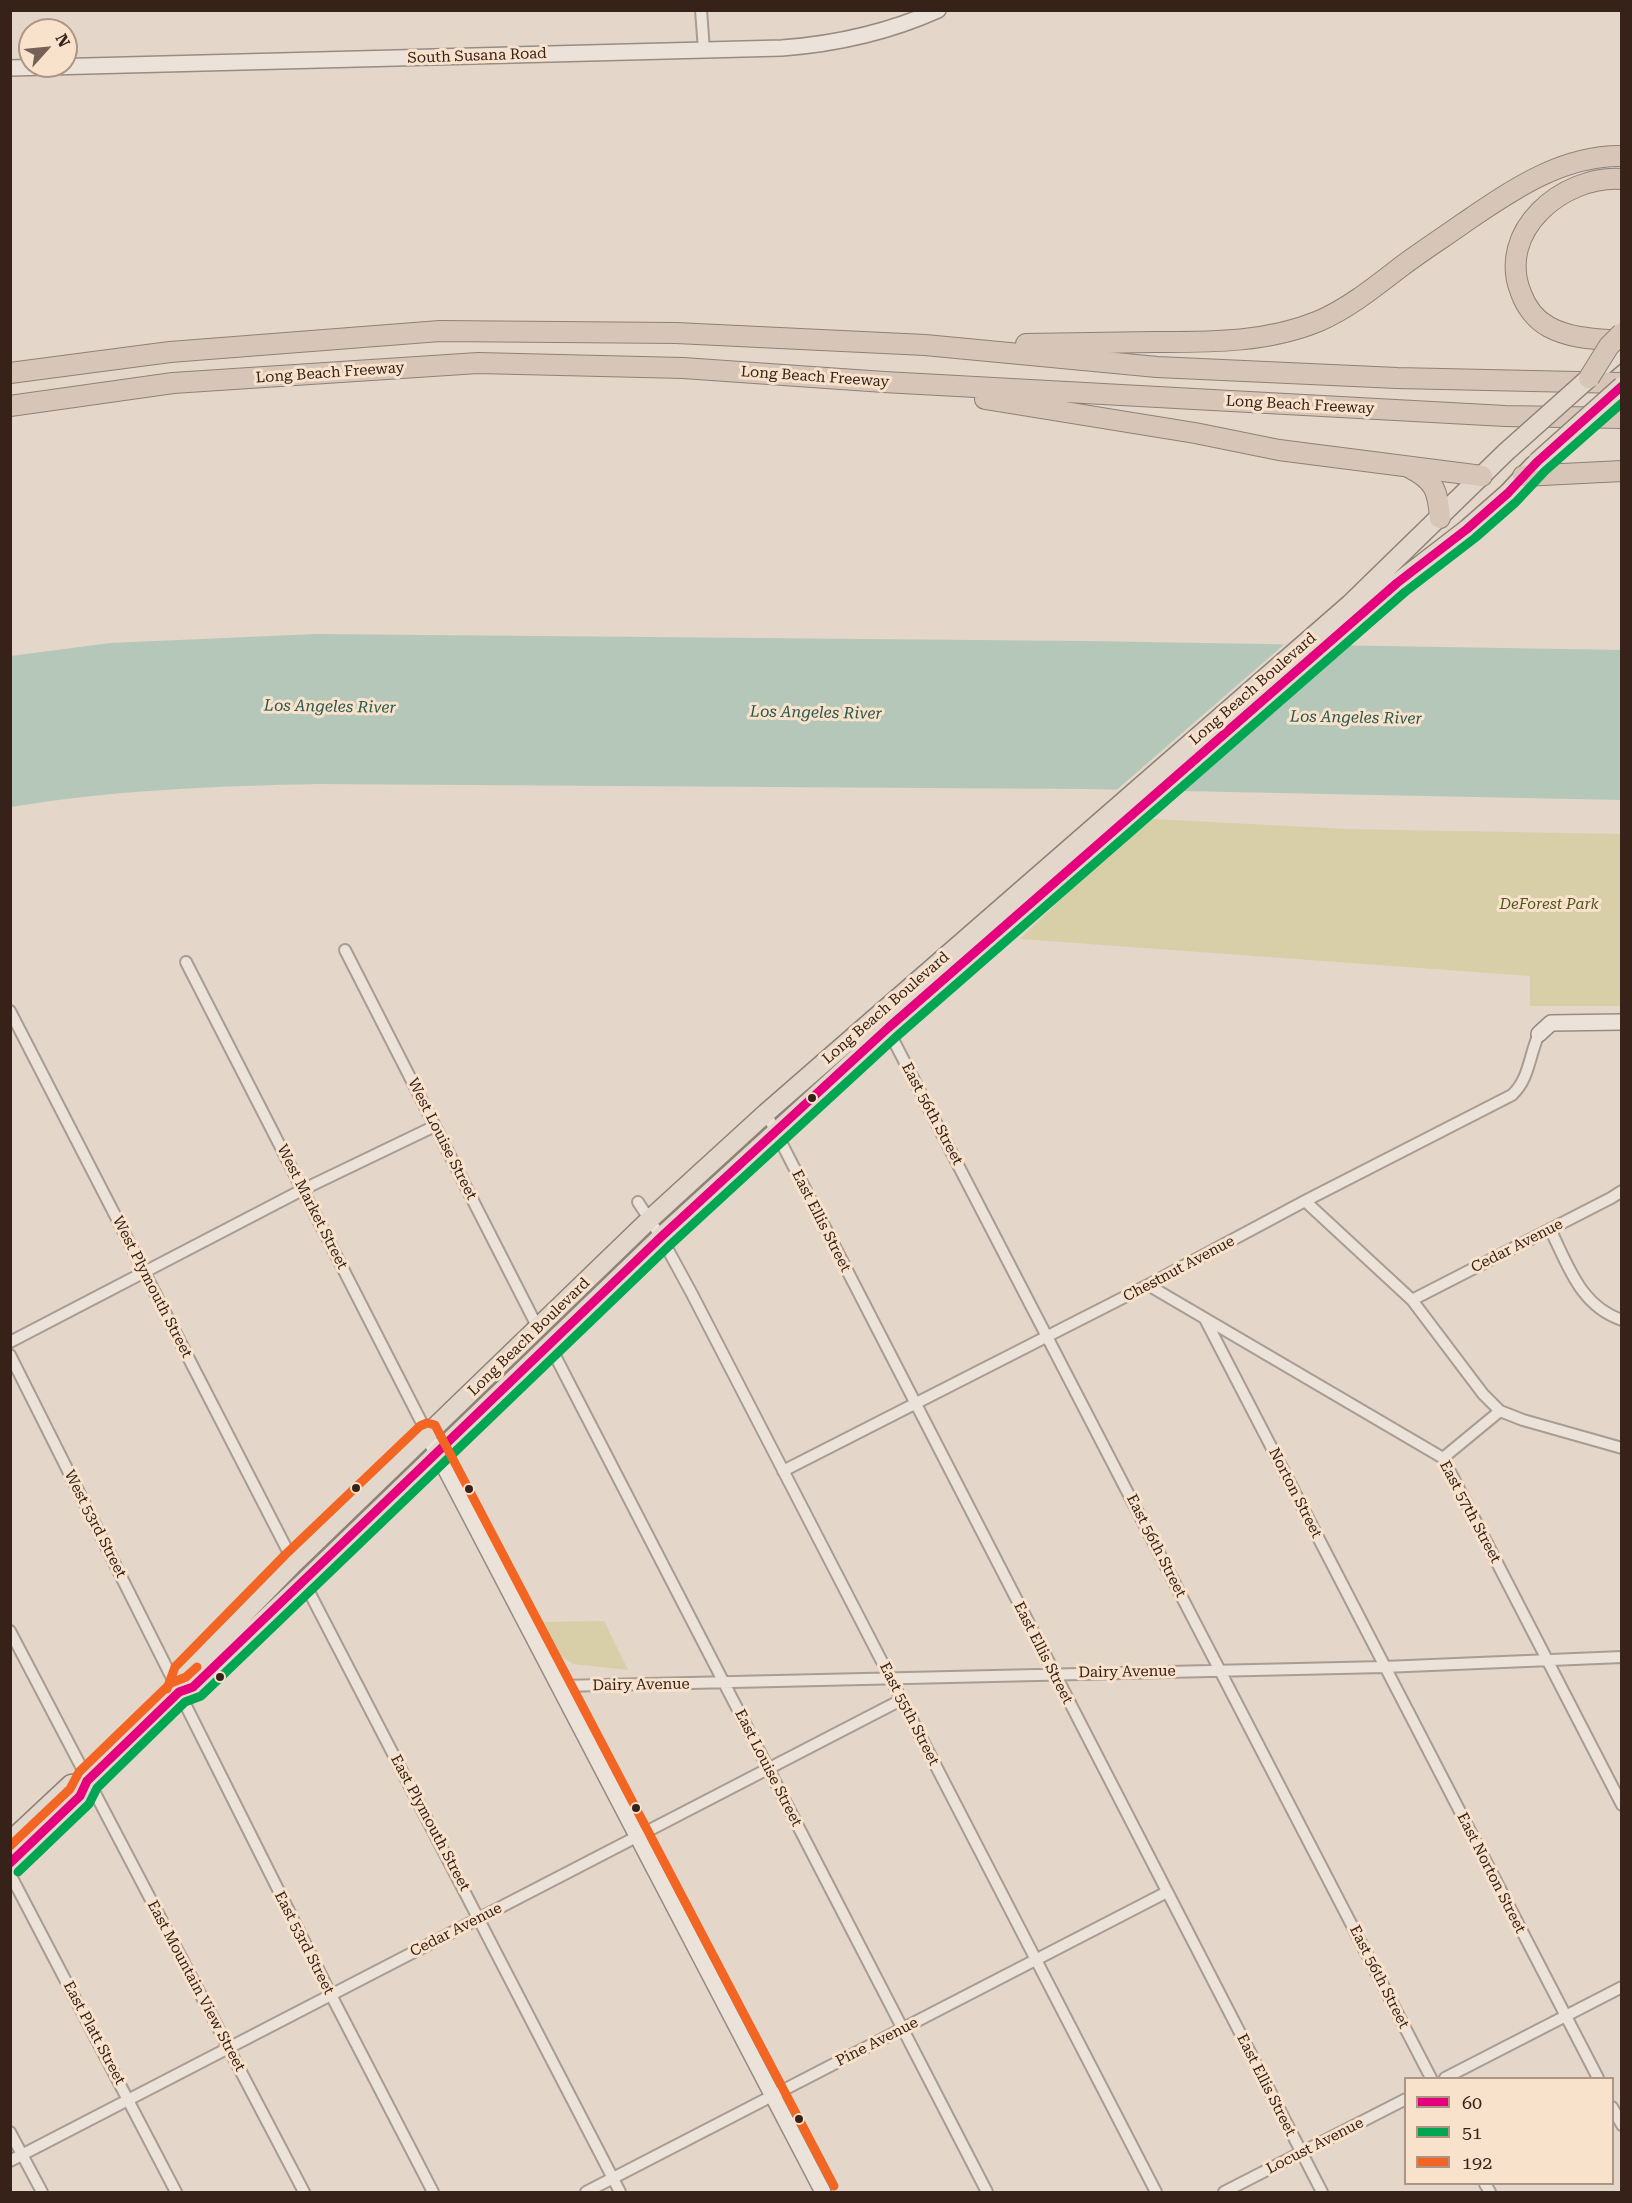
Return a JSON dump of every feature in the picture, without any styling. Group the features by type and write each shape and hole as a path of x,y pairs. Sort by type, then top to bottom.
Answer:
{"highway":[{"path":"925,345 1208,342 1251,339 1283,332 1318,321 1342,309 1517,187 1565,165 1622,156"},
{"path":"1622,179 1593,182 1566,191 1554,199 1531,220 1522,232 1515,258 1518,286 1531,312 1541,322 1551,329 1576,337 1622,341"},
{"name":"Long Beach Freeway","path":"10,372 170,352 440,331 676,333 925,345 1157,367 1397,378 1621,383"},
{"path":"1589,378 1609,346 1622,333"},
{"name":"Long Beach Freeway","path":"10,406 173,383 478,363 683,368 884,382 1505,416 1622,418"},
{"path":"884,382 1195,433 1279,450 1482,476"},
{"path":"1402,464 1428,479 1438,494 1440,518"},
{"path":"1523,476 1622,471"}],"main road":[{"name":"Long Beach Boulevard","path":"179,1692 184,1675 294,1563 650,1219 766,1113 883,1021 1355,610 1440,518 1506,452 1622,350"},
{"name":"Long Beach Boulevard","path":"1355,610 1406,576 1467,529 1621,383"},
{"path":"1482,476 1523,476"},
{"name":"Long Beach Boulevard","path":"10,1863 80,1796 87,1780 179,1692 193,1687 661,1237 776,1132 883,1021"},
{"name":"Long Beach Boulevard","path":"10,1841 71,1785 87,1780"}],"street":[{"path":"701,10 704,50"},
{"name":"South Susana Road","path":"10,68 782,48 837,41 904,24 938,10"},
{"name":"West Louise Street","path":"345,950 538,1328"},
{"name":"West Market Street","path":"186,962 304,1189 436,1452 823,2193"},
{"name":"West Plymouth Street","path":"10,1011 294,1563"},
{"name":"East 56th Street","path":"883,1021 1430,2077"},
{"path":"1539,1034 1551,1023 1622,1022"},
{"name":"Chestnut Avenue","path":"783,1471 1048,1337 1512,1095 1521,1087 1526,1077 1532,1049 1539,1034"},
{"name":"East Ellis Street","path":"766,1113 1322,2193"},
{"path":"10,1342 304,1189 435,1126"},
{"name":"Cedar Avenue","path":"1412,1300 1622,1191"},
{"path":"1305,1201 1412,1300 1483,1394 1500,1411 1523,1420 1622,1448"},
{"name":"East 55th Street","path":"638,1202 661,1237 1156,2193"},
{"path":"1550,1230 1581,1291 1589,1301 1610,1316 1622,1320"},
{"name":"East 57th Street","path":"1148,1285 1443,1458 1622,1804"},
{"name":"Norton Street","path":"1205,1319 1384,1667"},
{"name":"East Louise Street","path":"549,1344 987,2193"},
{"name":"West 53rd Street","path":"10,1355 179,1692"},
{"path":"1443,1458 1500,1411"},
{"name":"East Plymouth Street","path":"304,1582 480,1918 620,2193"},
{"name":"East Mountain View Street","path":"10,1631 304,2193"},
{"name":"Dairy Avenue","path":"560,1686 1384,1667 1622,1657"},
{"name":"East Norton Street","path":"1384,1667 1597,2077"},
{"name":"East 53rd Street","path":"179,1692 330,1995 433,2193"},
{"name":"Cedar Avenue","path":"10,2161 901,1700"},
{"name":"East Platt Street","path":"10,1874 176,2193"},
{"name":"Pine Avenue","path":"586,2193 1167,1892"},
{"path":"1449,2077 1622,1987"},
{"name":"Locust Avenue","path":"1224,2193 1404,2100"},
{"path":"1614,2111 1622,2125"},
{"path":"10,2133 42,2193"}],"green space":[{"name":"DeForest Park","path":"1153,819 1347,829 1621,834 1621,1006 1530,1006 1530,976 1020,939 1107,855"},
{"path":"604,1621 628,1670 573,1664 558,1654 542,1622"}],"water":[{"name":"Los Angeles River","path":"317,634 1085,641 1621,650 1621,800 1084,789 318,784 164,790 11,807 11,656 110,643"}],"pier":[{"path":"1288,641 1350,642 1174,794 1113,793"}],"transit line":[{"name":"60","path":"10,1863 80,1796 87,1781 179,1692 193,1687 661,1237 888,1028 1397,583 1467,529 1622,386"},
{"name":"51","path":"18,1872 89,1804 97,1788 185,1702 201,1696 669,1246 896,1037 1405,592 1475,538 1516,502 1545,471 1622,403"},
{"name":"192","path":"167,1689 175,1667 286,1554 420,1426 427,1423 435,1425 834,2186"},
{"name":"192","path":"10,1846 70,1789 79,1772 171,1683 186,1677 197,1667"}]}
